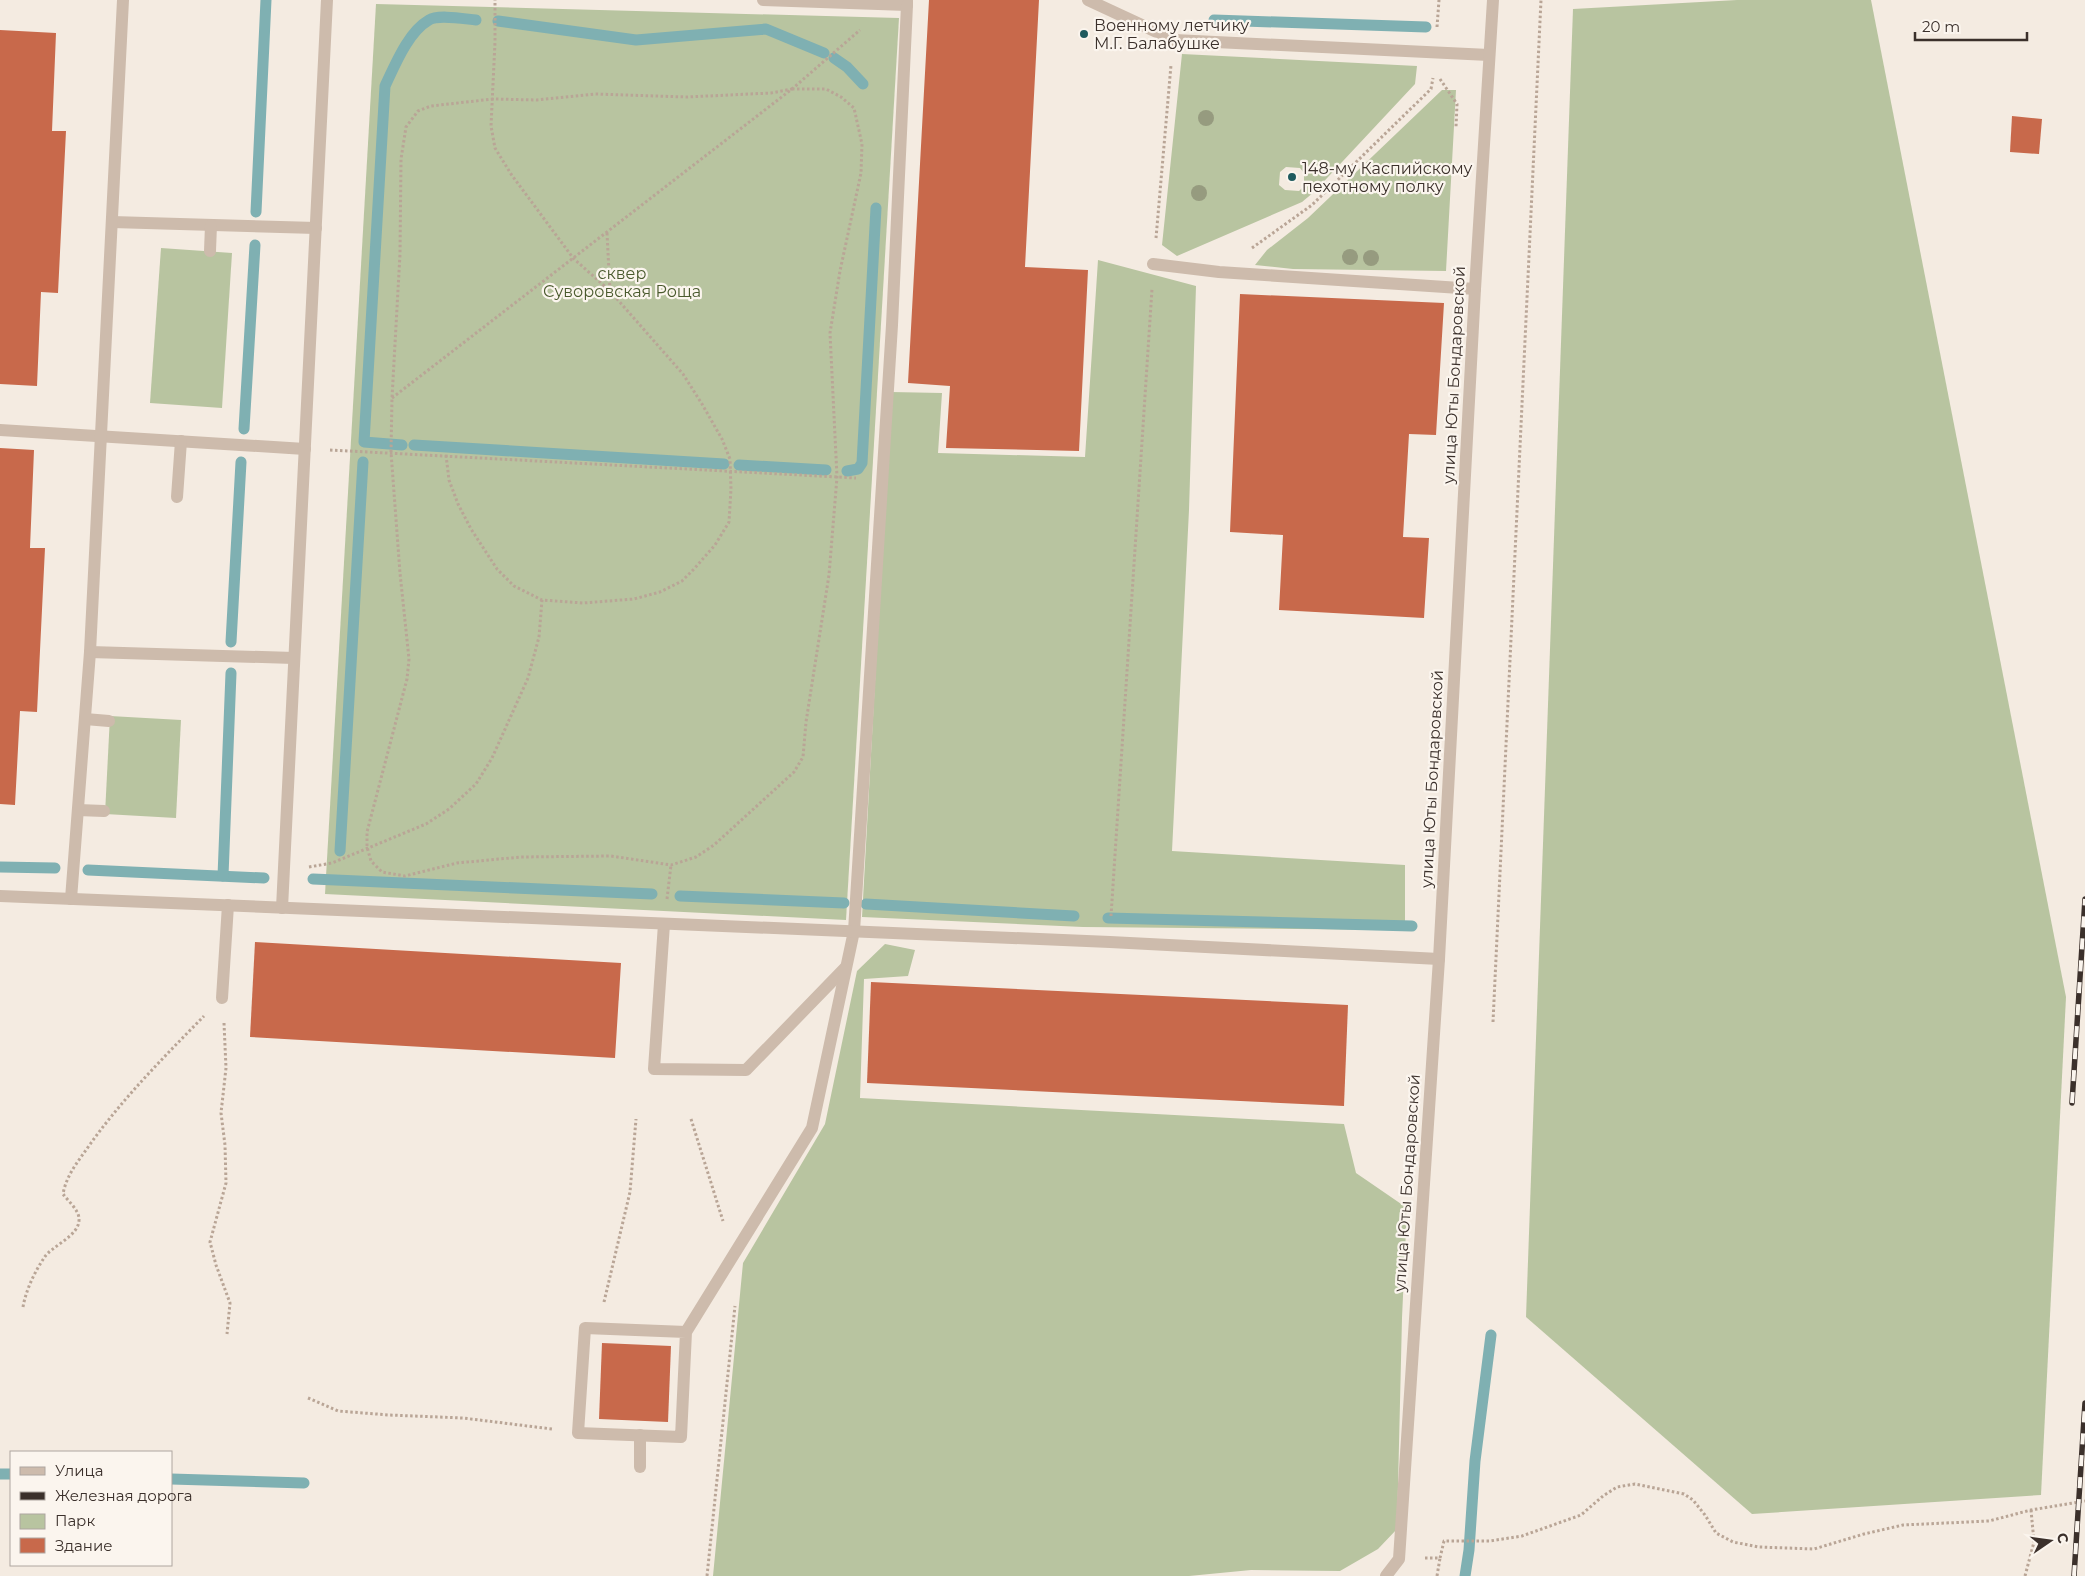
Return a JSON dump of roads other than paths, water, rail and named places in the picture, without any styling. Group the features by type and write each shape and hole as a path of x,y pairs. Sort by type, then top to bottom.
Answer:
{"street":[{"path":"71,899 90,652 123,0"},
{"path":"282,908 327,0"},
{"path":"686,1332 585,1328 578,1433 681,1437 686,1332 812,1128 854,931 892,325 907,2 763,0"},
{"path":"1088,0 1174,40 1489,55"},
{"name":"улица Юты Бондаровской","path":"1386,1576 1399,1560 1439,959 1475,288 1493,0"},
{"path":"112,222 316,228"},
{"path":"210,251 211,225"},
{"path":"1153,264 1219,272 1475,288"},
{"path":"0,430 305,449"},
{"path":"177,497 181,441"},
{"path":"90,652 294,658"},
{"path":"85,719 109,721"},
{"path":"78,810 104,811"},
{"path":"0,896 1110,942 1439,959"},
{"path":"222,998 228,906"},
{"path":"664,924 654,1068 746,1070 846,967"},
{"path":"640,1435 640,1467"}],"waterway":[{"path":"256,212 266,0"},
{"path":"402,445 364,442 385,86 408,41 421,25 433,18 439,17 476,20"},
{"path":"1214,20 1426,27"},
{"path":"498,21 636,40 766,29 824,53"},
{"path":"834,58 847,67 863,84"},
{"path":"847,471 858,469 862,463 876,208"},
{"path":"244,429 255,245"},
{"path":"414,445 724,464"},
{"path":"231,642 241,462"},
{"path":"340,851 363,462"},
{"path":"739,465 826,470"},
{"path":"223,876 231,673"},
{"path":"0,867 55,868"},
{"path":"88,870 264,878"},
{"path":"313,879 652,894"},
{"path":"680,896 844,903"},
{"path":"866,904 1074,916"},
{"path":"1108,918 1412,926"},
{"path":"1465,1576 1469,1550 1475,1461 1491,1335"},
{"path":"0,1474 10,1474"},
{"path":"172,1479 304,1483"}],"railway":[{"path":"2072,1103 2085,899"},
{"path":"2074,1576 2085,1403"}],"place":[{"name":"Военному летчику М.Г. Балабушке","path":"1084,34"},
{"name":"148-му Каспийскому пехотному полку","path":"1292,177"}],"park label":[{"name":"сквер Суворовская Роща","path":"622,282"}]}
